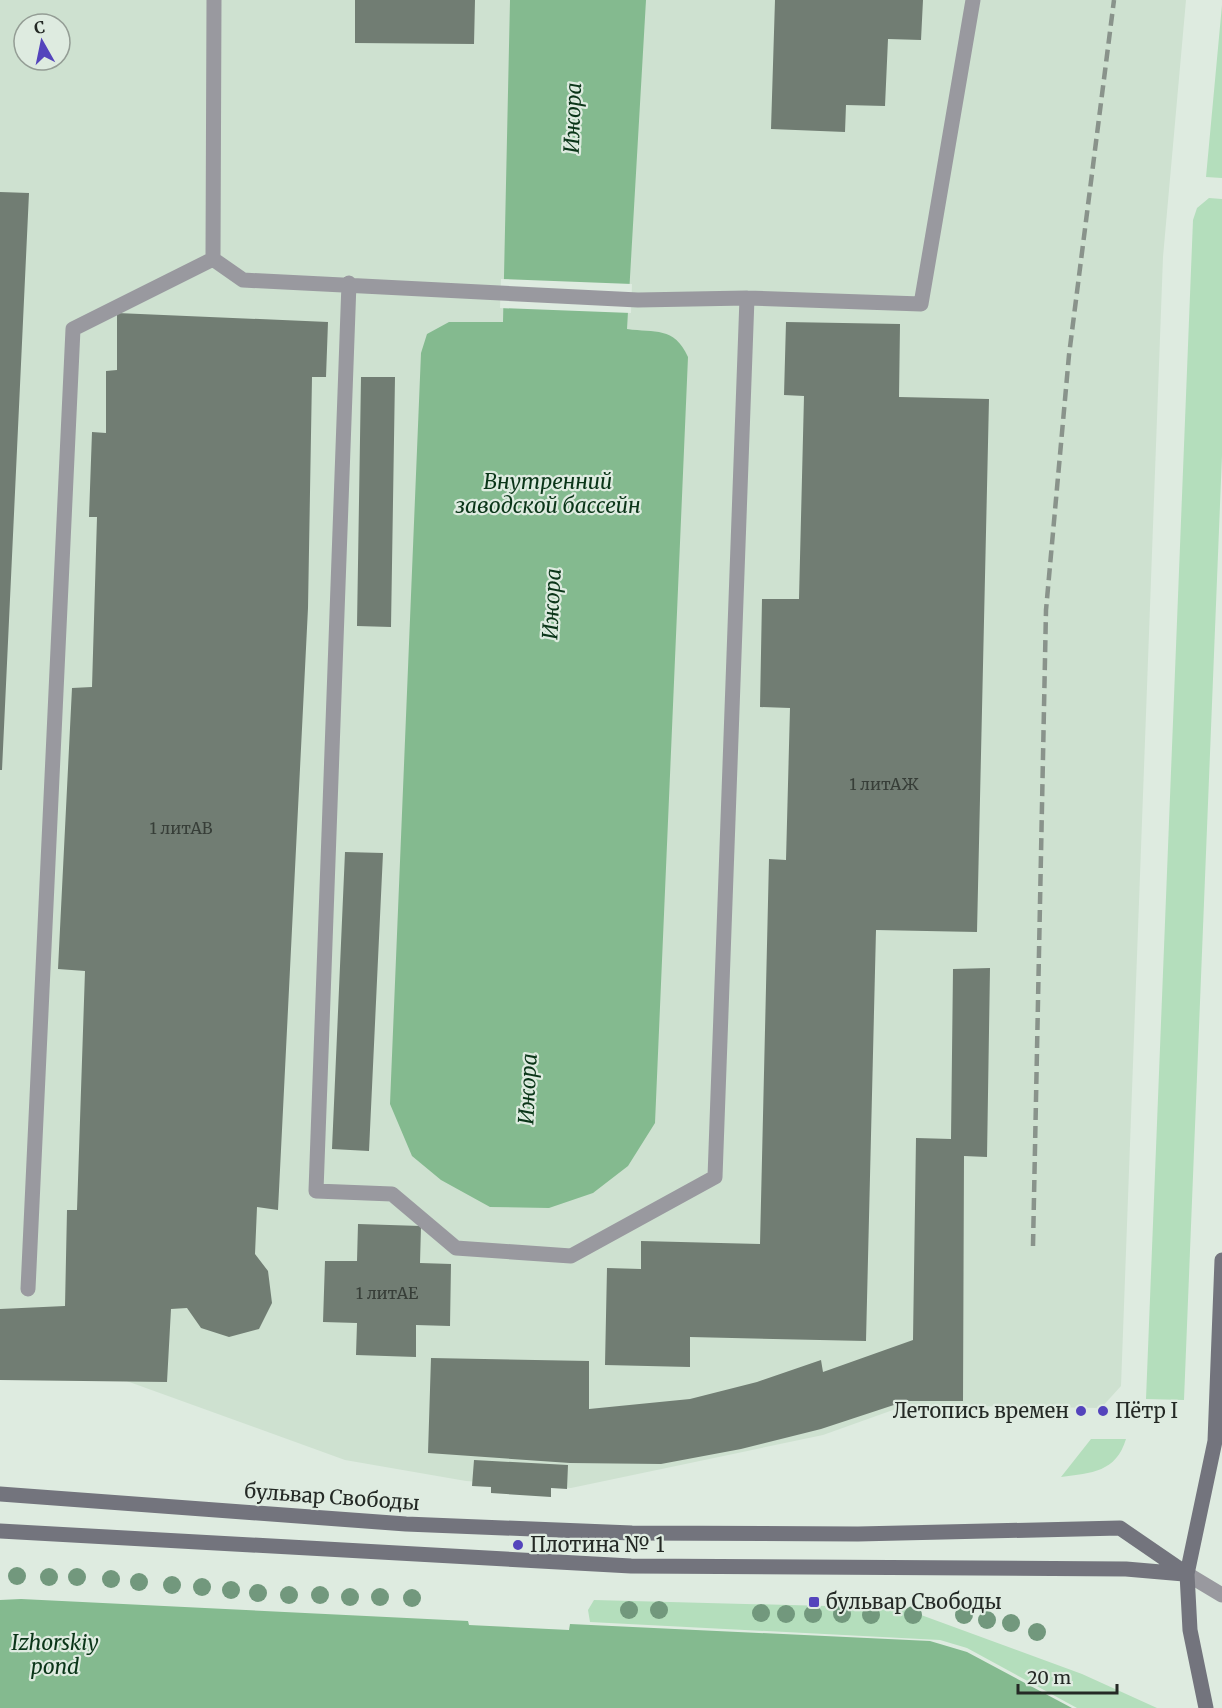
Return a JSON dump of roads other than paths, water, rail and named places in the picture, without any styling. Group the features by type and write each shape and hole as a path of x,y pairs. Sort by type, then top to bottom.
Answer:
{"main road":[{"path":"1205,1703 1190,1630 1187,1574 1215,1441 1222,1260"},
{"name":"бульвар Свободы","path":"0,1494 406,1524 632,1533 858,1534 1120,1528 1187,1574"},
{"path":"0,1531 404,1556 630,1566 1126,1569 1187,1574"}],"street":[{"path":"213,260 214,0"},
{"path":"213,260 243,280 349,283 497,294 638,300 747,298 921,304 973,0"},
{"path":"28,1289 73,329 213,260"},
{"path":"349,283 316,1191 392,1194 456,1248 572,1256 715,1177 747,298"},
{"path":"1187,1574 1222,1594"}],"water":[{"name":"Внутренний заводской бассейн","path":"510,0 646,0 627,329 655,331 670,336 683,347 688,357 655,1123 628,1166 593,1193 549,1208 490,1207 441,1180 412,1156 390,1104 421,353 427,334 449,322 503,322"},
{"name":"Izhorskiy pond","path":"21,1599 468,1621 469,1625 569,1630 570,1624 930,1641 967,1652 1072,1708 0,1708 0,1600"}],"railway":[{"path":"1033,1246 1046,610 1069,355 1114,0"}],"place":[{"name":"Летопись времен","path":"1081,1411"},
{"name":"Пётр I","path":"1103,1411"},
{"name":"Плотина № 1","path":"518,1545"},
{"name":"бульвар Свободы","path":"814,1602"}],"water label":[{"name":"Ижора","path":"573,118"},
{"name":"Ижора","path":"552,604"},
{"name":"Ижора","path":"528,1089"}]}
